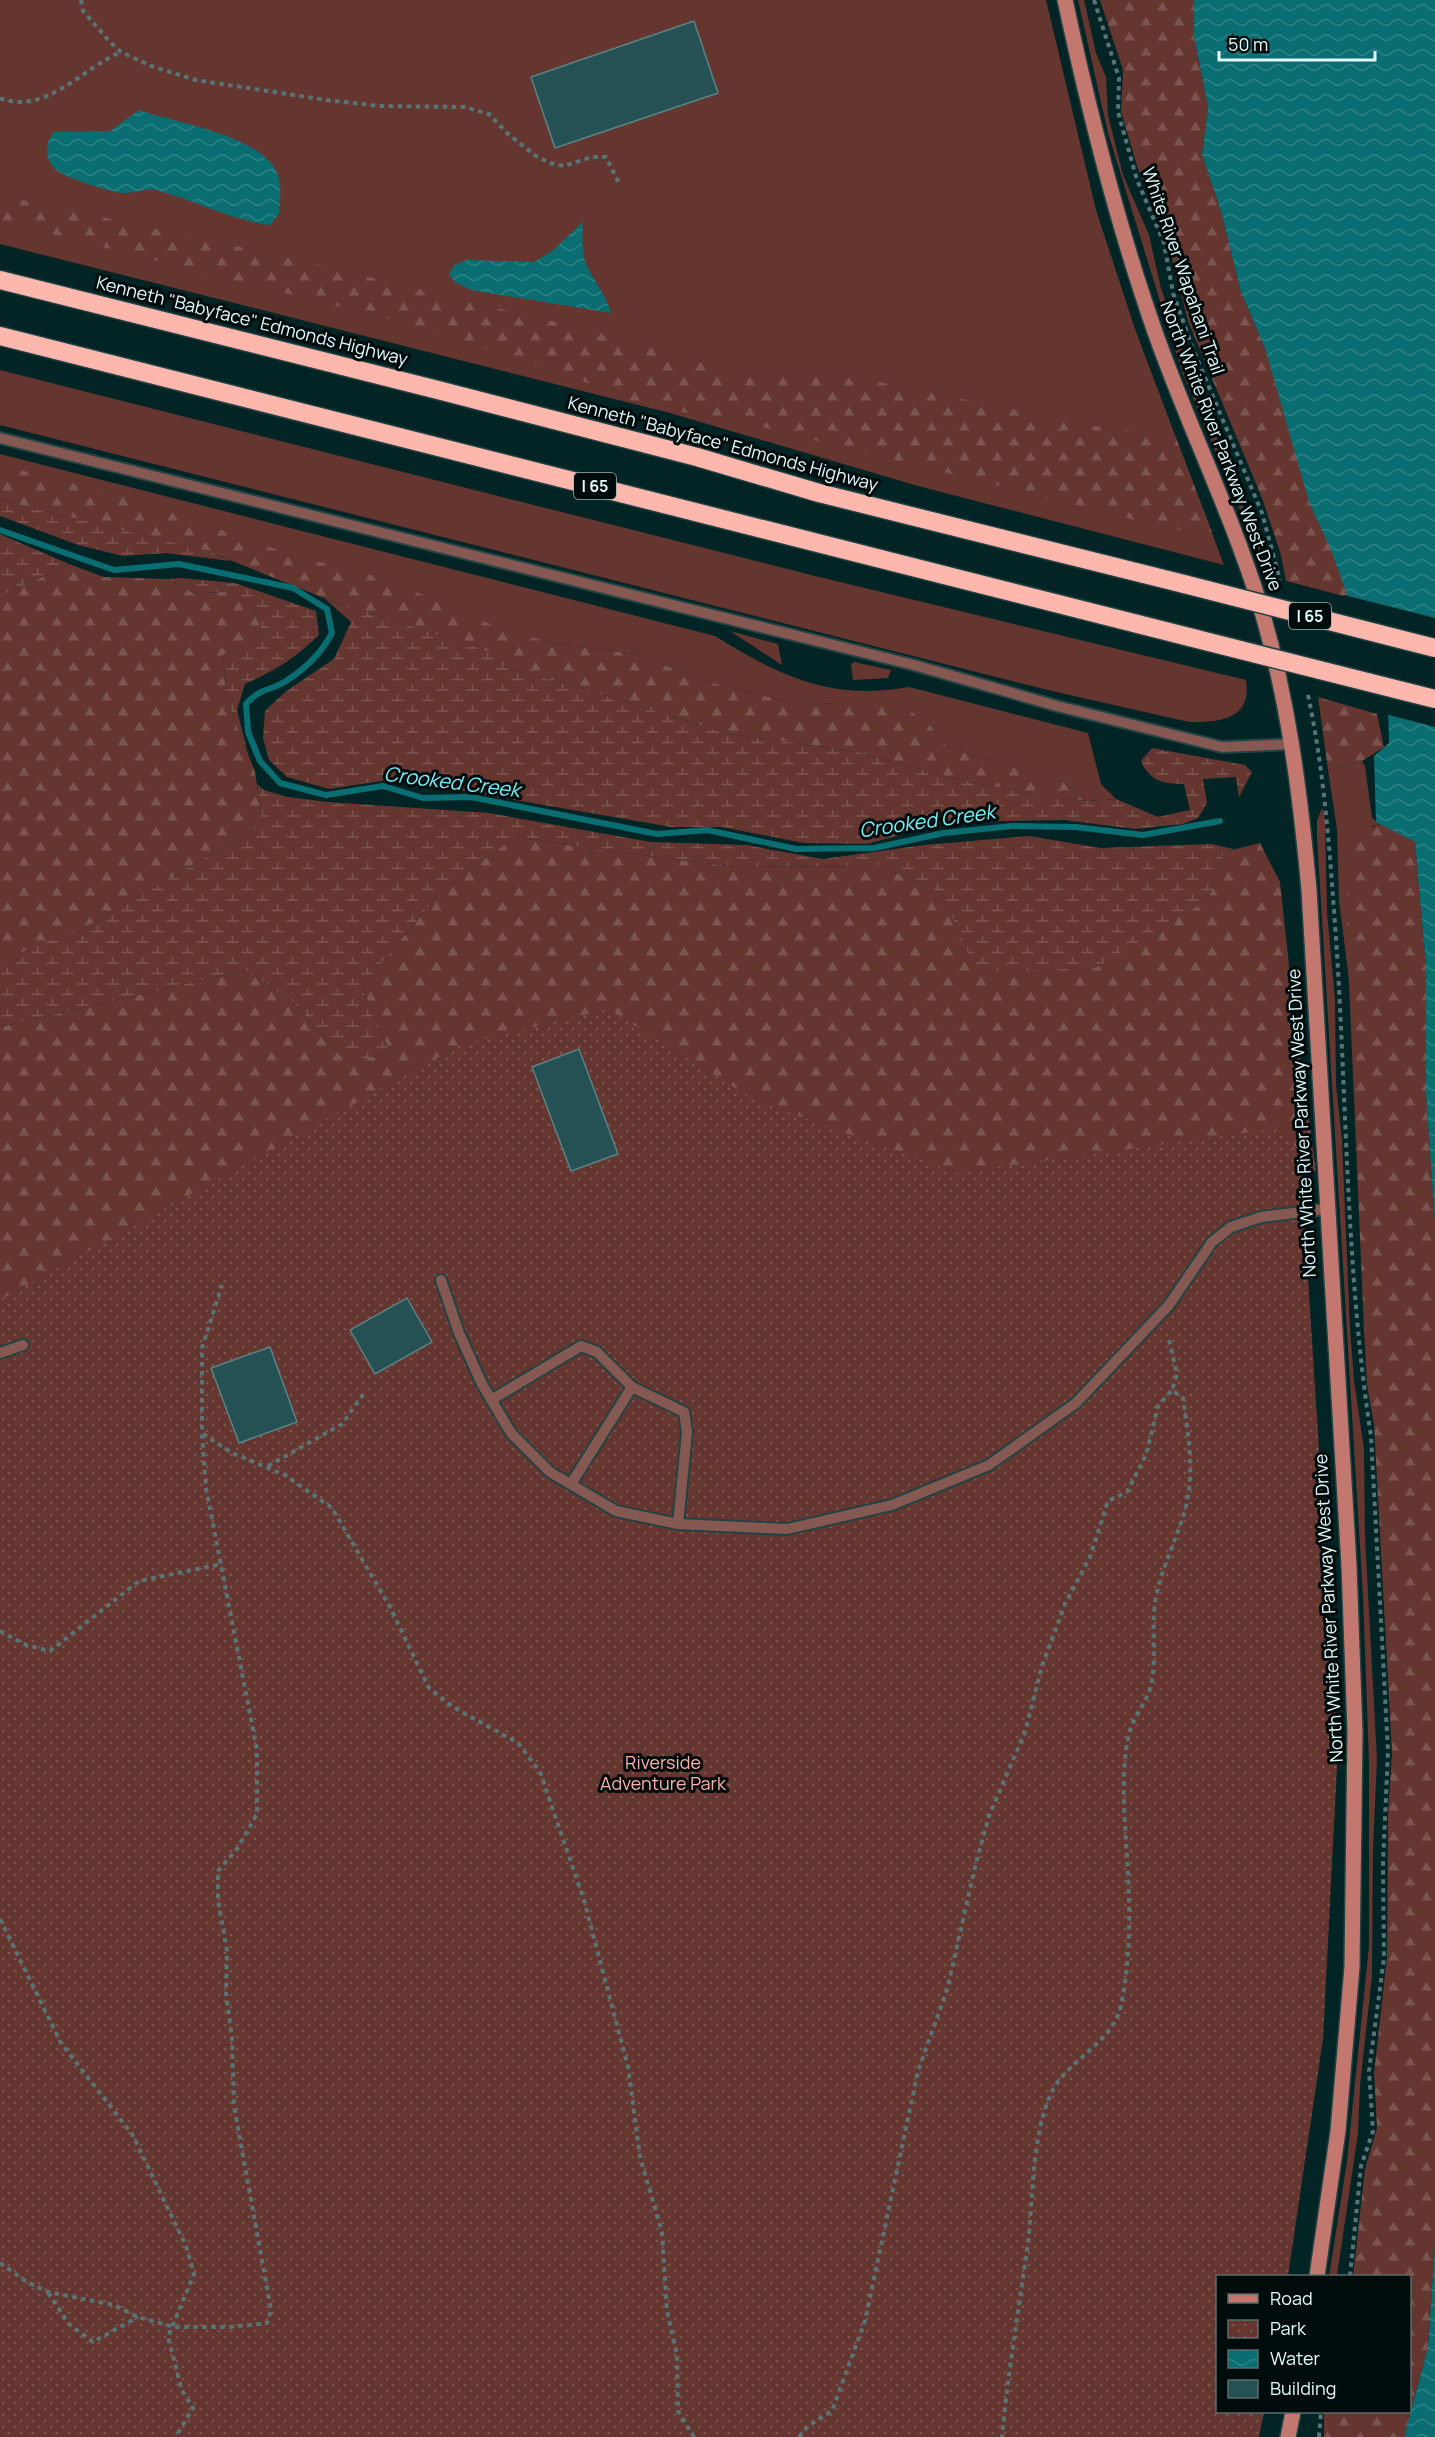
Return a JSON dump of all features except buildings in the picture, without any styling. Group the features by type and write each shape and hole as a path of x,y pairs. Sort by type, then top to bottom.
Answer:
{"highway":[{"name":"Kenneth \"Babyface\" Edmonds Highway","path":"0,280 480,400 697,457 819,493 1435,648"},
{"name":"I 65","path":"0,336 1435,699"}],"street":[{"name":"North White River Parkway West Drive","path":"1065,0 1088,104 1119,215 1155,332 1258,600 1279,673 1293,744 1309,890 1354,1675 1356,1853 1349,2010 1338,2131 1317,2275"},
{"path":"1288,2437 1293,2413"}],"lane":[{"path":"0,438 914,665 1057,706 1222,747 1293,744"},
{"path":"441,1280 459,1333 491,1400 511,1433 549,1472 616,1511 678,1524 787,1529 892,1505 989,1465 1076,1403 1169,1305 1212,1242 1231,1227 1260,1217 1326,1209"},
{"path":"0,1353 23,1345"},
{"path":"491,1400 581,1346 597,1352 632,1387 684,1412 687,1432 678,1524"},
{"path":"571,1484 632,1387"}],"path":[{"path":"81,0 83,11 94,26 121,52 151,66 245,88 379,106 465,107 489,114 508,134 536,156 550,163 564,166 592,158 606,157 619,183"},
{"name":"White River Wapahani Trail","path":"1094,0 1119,78 1118,112 1137,180 1164,243 1173,293 1193,349 1262,513 1280,580"},
{"path":"0,98 17,101 40,99 66,86 98,63 121,52"},
{"path":"0,2264 27,2282 48,2292 114,2305 138,2317 174,2328 230,2327 267,2322 271,2310 234,2106 232,2038 226,1994 227,1951 218,1900 218,1871 237,1849 257,1814 257,1750 206,1488 202,1434 202,1348 222,1286"},
{"path":"799,2437 807,2426 832,2411 865,2322 918,2071 947,1990 989,1816 1025,1732 1042,1666 1057,1624 1090,1557 1108,1501 1127,1492 1146,1455 1158,1406 1172,1390 1177,1374 1168,1340"},
{"path":"1002,2437 1011,2347 1027,2246 1040,2135 1049,2098 1059,2080 1101,2040 1121,2009 1127,1967 1128,1920 1124,1760 1132,1721 1150,1688 1155,1655 1155,1606 1162,1571 1189,1491 1190,1444 1183,1398 1172,1390"},
{"path":"268,1466 342,1424 365,1392"},
{"path":"202,1434 232,1453 268,1466 332,1508 390,1607 429,1688 453,1707 518,1743 540,1772 584,1900 628,2067 640,2157 662,2232 667,2311 677,2355 678,2411 694,2437"},
{"path":"0,1632 26,1645 50,1651 139,1581 222,1564"},
{"path":"0,1919 61,2043 132,2134 186,2246 194,2274 174,2328 168,2337 182,2391 192,2408 178,2433 180,2437"},
{"path":"48,2292 69,2324 93,2342 138,2317"},
{"path":"1319,2437 1321,2413"}],"green space":[{"path":"0,0 1046,0 1096,210 1135,329 1224,565 918,486 670,413 0,244"},
{"path":"1078,0 1084,0 1096,53 1106,77 1108,115 1123,175 1149,235 1161,288 1181,346 1271,577 1268,576 1182,372 1108,133"},
{"path":"1100,0 1194,0 1194,36 1208,107 1202,155 1221,211 1241,292 1265,348 1288,424 1348,597 1286,581 1281,555 1262,498 1188,321 1167,239 1138,169 1121,112 1123,70"},
{"path":"0,195 286,257 585,329 729,371 865,379 1093,426 1175,435 1212,532 1171,529 730,419 652,408 540,365 412,325 0,221"},
{"path":"0,370 811,575 1246,680 1247,693 1239,711 1231,716 1212,721 1189,722 1048,690 0,425"},
{"path":"0,454 715,636 761,663 806,682 854,691 909,687 1088,733 1101,784 1116,799 1087,801 1064,782 947,747 930,725 834,704 777,699 713,683 636,654 551,643 509,631 324,598 208,551 0,500"},
{"path":"0,465 125,496 292,555 391,580 472,618 551,643 636,654 713,683 777,699 834,704 900,704 930,725 947,747 1064,782 1087,801 1042,796 952,778 859,752 730,734 578,687 512,670 498,662 496,654 324,598 208,551 0,500"},
{"path":"0,500 208,551 231,561 165,553 123,556 78,545 0,516"},
{"path":"0,534 9,538 69,564 0,597"},
{"path":"69,564 104,577 167,579 195,594 228,591 254,607 263,637 223,655 227,700 255,772 263,824 95,922 0,964 0,597"},
{"path":"181,578 235,583 316,611 319,635 284,663 245,684 237,710 248,754 227,700 223,655 263,637 254,607 228,591 195,594 167,579"},
{"path":"324,598 497,654 498,662 512,670 578,687 730,734 859,752 952,778 1042,796 1087,801 1116,799 1158,817 1190,810 1184,784 1158,780 1144,768 1141,761 1152,748 1245,765 1252,772 1239,797 1236,777 1203,779 1207,803 1198,818 1183,824 1135,829 1064,820 947,822 867,844 804,843 722,827 671,827 394,779 329,789 287,777 269,760 263,738 265,711 285,692 334,659 351,622"},
{"path":"730,631 778,644 782,665"},
{"path":"854,662 891,670 888,678 853,680 851,665"},
{"path":"1318,697 1377,714 1384,747 1362,761 1328,770"},
{"path":"1362,761 1365,766 1372,818 1381,824 1372,826 1346,913 1352,1003 1339,901 1337,829 1328,770"},
{"path":"257,784 264,790 288,797 328,802 489,813 651,842 746,845 823,859 924,845 1029,836 1101,848 1211,844 1234,849 1224,852 1208,900 1095,968 977,972 941,893 881,866 737,867 586,848 517,836 442,890 362,987 390,1053 347,1063 292,1001 246,970 0,1027 0,961 95,922 263,824"},
{"path":"1322,808 1325,818 1327,912 1335,1000 1336,1085 1342,1140 1350,1328 1354,1380 1364,1449 1365,1537 1377,1759 1373,1849 1372,1976 1360,2086 1358,2133 1337,2275 1329,2275 1347,2161 1369,1946 1369,1762 1363,1596 1317,821"},
{"path":"1381,824 1415,841 1426,966 1426,1094 1435,1223 1435,2245 1428,2348 1411,2411 1411,2275 1353,2275 1365,2169 1377,2128 1374,2073 1387,1957 1388,1814 1392,1753 1374,1425 1367,1385 1346,913 1351,861 1361,837 1370,829"},
{"path":"516,836 586,848 737,867 881,866 941,893 978,972 1208,900 1224,852 1260,843 1280,882 1296,1029 1316,1171 1271,1192 0,1337 0,1027 246,970 292,1001 347,1063 390,1053 362,987 442,890"},
{"name":"Riverside Adventure Park","path":"608,1009 755,1100 956,1173 1279,1128 1300,1152 1338,1747 1323,2039 1288,2275 1216,2275 1216,2413 1264,2413 1259,2437 0,2437 0,1300 460,1045"},
{"path":"1324,2413 1410,2413 1404,2437 1324,2437"}],"water":[{"path":"1194,0 1435,0 1435,1223 1426,1094 1426,966 1415,842 1376,822 1374,756 1389,743 1388,708 1331,550 1309,502 1265,348 1241,292 1221,211 1202,155 1208,107 1194,36"},
{"path":"139,110 216,132 254,149 268,160 279,178 279,214 270,225 255,222 156,190 124,193 99,188 67,176 51,165 47,155 47,145 54,132 110,131"},
{"path":"583,222 583,253 611,313 471,290 455,282 449,274 454,265 467,260 534,262 552,251"},
{"path":"1435,2245 1435,2437 1404,2437 1428,2348"}],"pier":[{"path":"1344,595 1435,618 1435,727 1385,714"}],"waterway":[{"name":"Crooked Creek","path":"0,530 114,570 179,564 293,588 327,609 332,633 318,653 293,676 256,695 246,704 248,732 260,761 280,783 326,795 383,786 423,798 471,797 657,834 707,830 796,849 874,848 944,833 1012,826 1076,827 1143,835 1220,821"}]}
